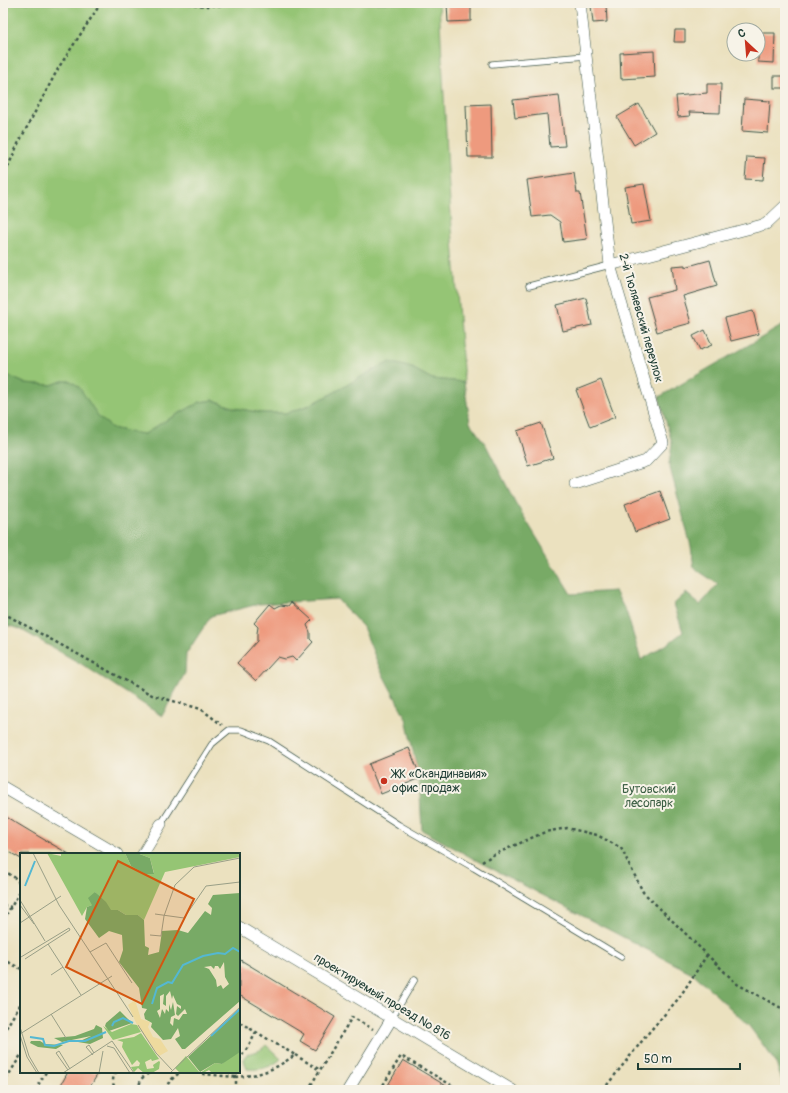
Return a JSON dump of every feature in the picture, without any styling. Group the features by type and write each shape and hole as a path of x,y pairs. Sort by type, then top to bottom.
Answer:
{"street":[{"name":"2-й Тюляевский переулок","path":"575,484 646,461 663,443 610,265 580,3"},
{"path":"610,265 766,224 785,206"},
{"path":"3,787 115,853"},
{"path":"145,853 161,824"},
{"name":"проектируемый проезд № 816","path":"240,928 512,1090"},
{"path":"348,1090 392,1018"}],"lane":[{"path":"492,64 586,56"},
{"path":"529,286 610,265"},
{"path":"161,824 212,744 228,730 241,730 270,741 399,825 474,868 621,957"},
{"path":"392,1018 415,979"}],"path":[{"path":"3,178 18,144 59,68 101,3"},
{"path":"182,3 206,6 260,3"},
{"path":"3,613 152,695 201,709"},
{"path":"474,868 493,855 545,832 566,828 597,835 621,848 643,892 737,984 785,1010"},
{"path":"3,870 14,877 18,881 20,887 20,892 3,920"},
{"path":"3,905 11,907"},
{"path":"603,1090 650,1031 679,998 707,955"},
{"path":"3,959 20,968"},
{"path":"3,1033 20,1005"},
{"path":"308,1090 352,1017 382,1035"},
{"path":"240,1023 320,1070"},
{"path":"240,1059 256,1032"},
{"path":"200,1073 236,1077 261,1073 278,1066 295,1055"},
{"path":"380,1090 401,1056 460,1090"},
{"path":"3,1084 20,1057"},
{"path":"35,1090 45,1073"},
{"path":"116,1073 113,1085 116,1090"},
{"path":"138,1090 141,1079 149,1073"},
{"path":"167,1090 167,1084 179,1073"},
{"path":"226,1076 229,1073"},
{"path":"236,1077 236,1090"}],"green space":[{"path":"3,3 439,3 449,189 464,382 432,379 412,368 333,393 310,405 287,413 262,413 235,408 213,400 200,402 145,434 112,428 98,416 79,388 71,381 62,381 52,385 24,383 3,373"},
{"name":"Бутовский лесопарк","path":"785,324 785,1089 775,1061 749,1026 694,974 481,863 422,830 419,778 406,718 381,671 363,627 337,599 259,604 211,616 186,654 185,673 162,716 83,665 20,629 3,624 3,373 24,383 52,385 62,381 71,381 79,387 98,416 112,428 145,434 200,402 213,400 235,408 262,413 287,413 310,405 390,362 412,368 432,379 464,382 470,423 486,445 515,502 571,594 615,591 627,614 641,660 669,643 683,632 674,604 686,593 700,605 718,584 694,568 691,546 669,464 672,443 659,397"},
{"path":"266,1045 281,1059 265,1068 247,1069 244,1060 245,1056 261,1050"}],"building":[{"path":"447,3 471,3 471,21 448,22"},
{"path":"606,4 607,22 593,23 591,6"},
{"path":"675,30 685,30 685,42 674,42"},
{"path":"766,33 775,33 774,63 758,62 766,62"},
{"path":"654,51 655,77 621,79 620,53"},
{"path":"774,76 785,76 785,88 774,88"},
{"path":"707,84 721,84 720,113 689,112 690,116 678,117 676,96 707,93"},
{"path":"559,95 565,146 550,147 547,114 515,118 513,100"},
{"path":"744,99 770,101 768,133 742,131"},
{"path":"491,104 492,157 468,157 466,105"},
{"path":"639,104 655,132 634,145 617,117"},
{"path":"747,157 765,158 763,180 745,179"},
{"path":"574,173 577,193 580,193 587,239 563,242 560,222 550,215 532,217 527,180"},
{"path":"644,184 651,221 631,224 625,187"},
{"path":"710,260 717,286 683,296 691,323 657,332 647,297 675,290 672,266 685,265 685,267"},
{"path":"586,298 592,325 563,331 557,305"},
{"path":"753,311 759,334 731,341 725,318"},
{"path":"705,330 712,345 700,350 693,336"},
{"path":"601,380 615,417 590,427 576,390"},
{"path":"541,423 553,458 528,466 517,431"},
{"path":"660,491 670,519 635,532 625,504"},
{"path":"292,602 312,620 307,625 310,632 310,639 313,642 296,661 292,657 285,659 278,657 256,681 237,663 257,641 258,627 254,623 270,604 275,608 281,605 289,606"},
{"path":"409,748 421,778 381,794 369,764"},
{"path":"3,815 67,853 20,853 20,858 3,848"},
{"path":"240,960 335,1017 315,1050 300,1041 304,1034 240,996"},
{"path":"403,1060 453,1090 385,1090"},
{"path":"67,1073 98,1073 88,1090 58,1090"}],"place":[{"name":"ЖК «Скандинавия» офис продаж","path":"384,781"}]}
